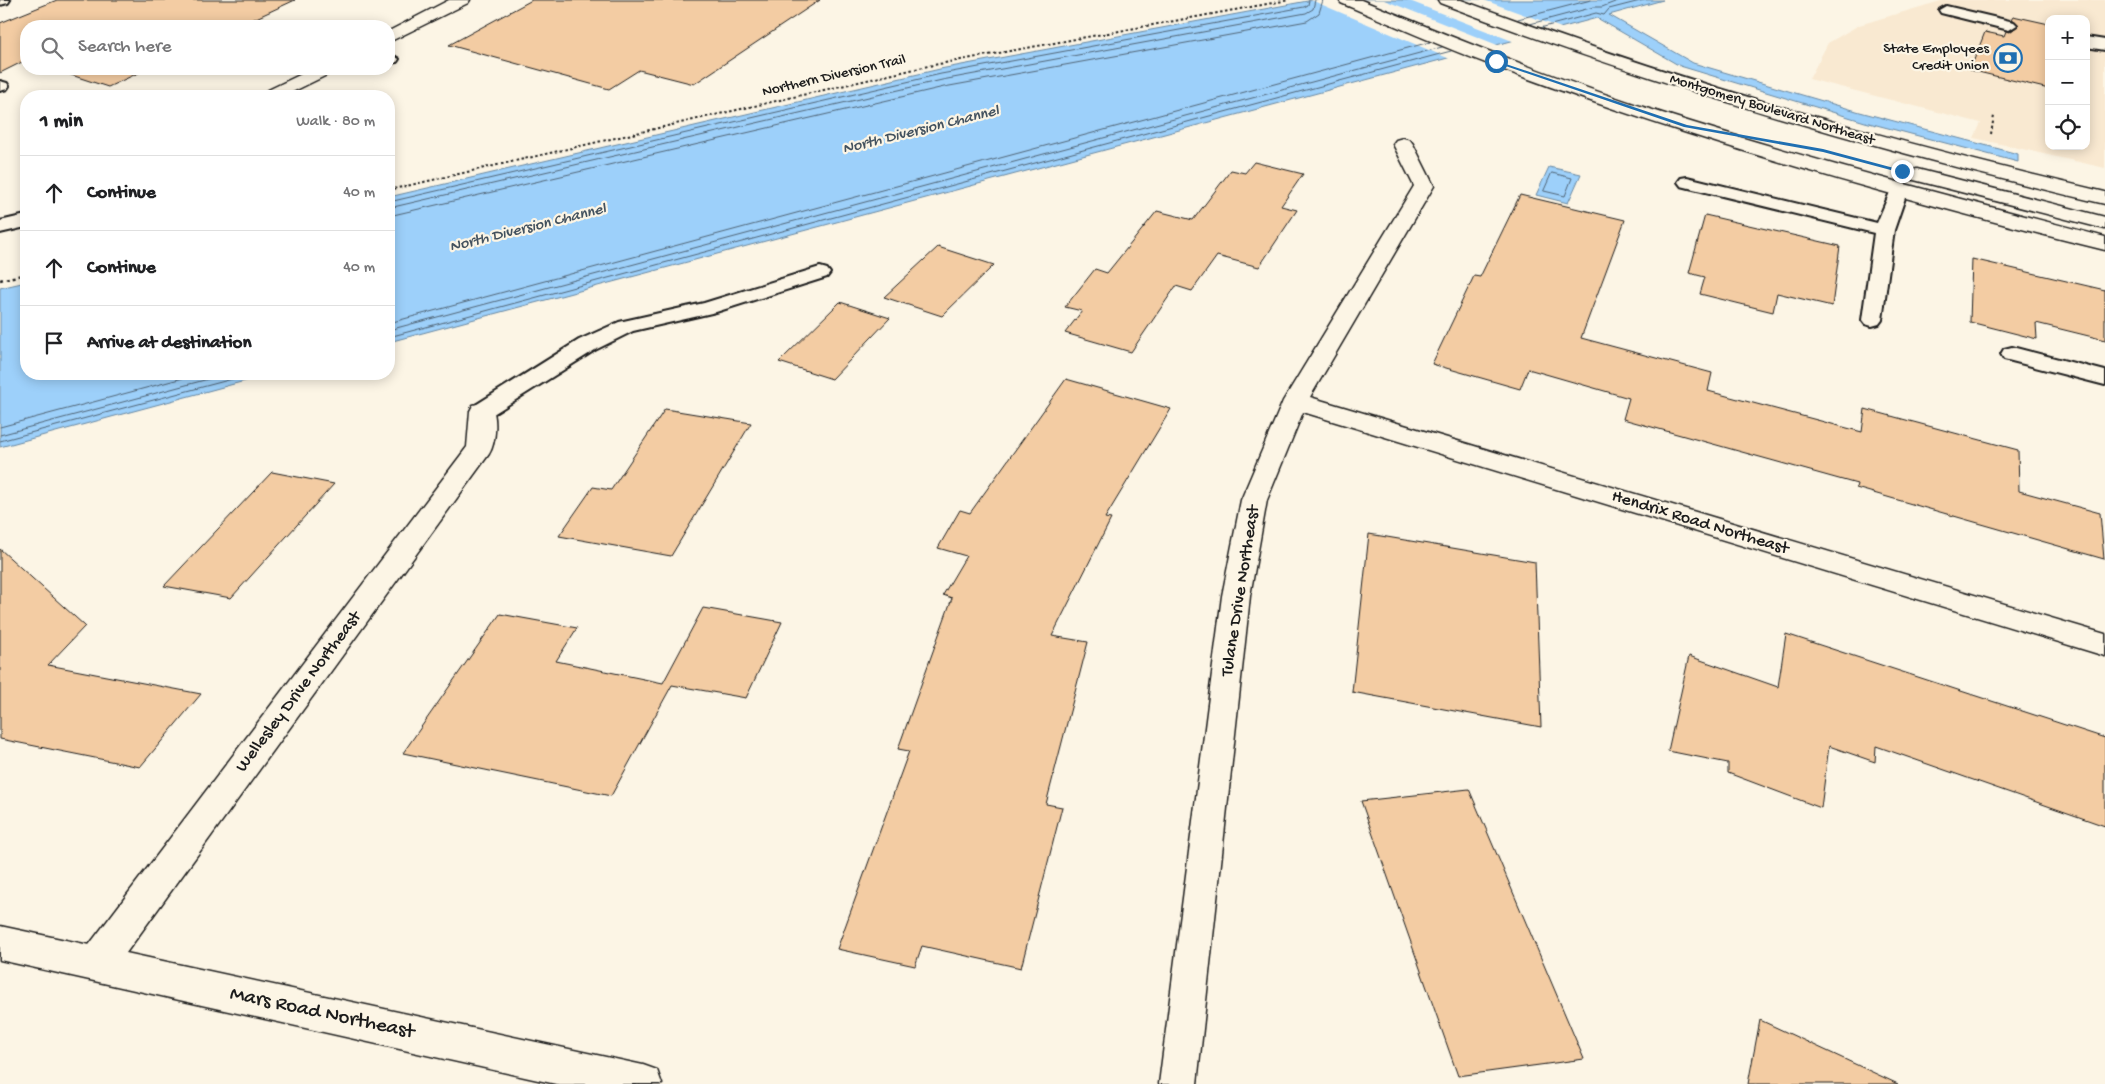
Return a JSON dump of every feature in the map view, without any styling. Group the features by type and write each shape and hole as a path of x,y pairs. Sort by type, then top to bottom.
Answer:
{"street":[{"path":"395,34 462,0"},
{"path":"1347,0 1496,61 1686,126 1899,189 2105,244"},
{"name":"Montgomery Boulevard Northeast","path":"1446,0 1543,38 1705,91 1891,145 2105,198"},
{"path":"282,90 313,75"},
{"path":"1686,126 1823,151 2105,223"},
{"name":"Tulane Drive Northeast","path":"1178,1084 1236,596 1254,500 1295,401 1424,186 1403,144"},
{"name":"Hendrix Road Northeast","path":"1295,401 2105,645"},
{"name":"Wellesley Drive Northeast","path":"96,965 480,448 482,411"},
{"name":"Mars Road Northeast","path":"0,943 643,1084"}],"lane":[{"path":"1946,10 2009,25"},
{"path":"2090,43 2105,45"},
{"path":"1687,182 1884,230"},
{"path":"1872,320 1884,230 1899,189"},
{"path":"0,227 20,223"},
{"path":"482,411 587,345 626,326 708,308 820,273"},
{"path":"2012,354 2105,378"}],"path":[{"name":"Northern Diversion Trail","path":"395,189 928,66 1289,0"},
{"path":"0,280 20,275"}],"shaded area":[{"path":"1944,0 2105,0 2105,168 1974,138 1981,123 1809,79 1828,43 1859,25"}],"water":[{"name":"North Diversion Channel","path":"1313,0 1663,0 1609,15 1693,63 1860,112 2018,154 2018,162 1865,122 1680,66 1597,18 395,340 395,196 940,69"},
{"path":"1549,167 1581,174 1568,203 1536,195"},
{"path":"20,283 20,380 249,380 0,447 0,288"}],"pier":[{"path":"1311,0 1384,0 1500,46 1450,59"},
{"path":"1407,0 1484,0 1564,29 1515,42"}],"building":[{"path":"57,0 295,0 252,20 20,20 20,63 0,73 0,23"},
{"path":"532,0 820,0 694,84 639,70 609,89 449,45"},
{"name":"State Employees Credit Union","path":"2013,16 2045,23 2045,88 1970,70 1985,32 2004,36 2006,31 2010,32 2019,25 2011,19"},
{"path":"71,75 134,75 108,87"},
{"path":"1254,162 1303,174 1281,206 1297,210 1259,267 1217,256 1192,291 1176,286 1131,352 1065,333 1082,311 1065,307 1095,269 1107,273 1157,211 1193,220 1231,170 1245,173"},
{"path":"1520,195 1625,220 1581,338 1712,373 1708,391 1862,432 1865,409 2018,450 2019,491 2100,513 2104,559 1856,488 1857,484 1623,419 1629,398 1528,369 1520,389 1432,364 1474,276 1480,277"},
{"path":"1705,215 1840,246 1832,306 1777,293 1773,312 1700,294 1705,277 1689,273"},
{"path":"938,247 994,265 942,316 884,297"},
{"path":"1972,259 2105,290 2105,340 2036,323 2037,339 1970,322"},
{"path":"840,302 890,318 832,379 779,362"},
{"path":"1066,379 1171,409 1105,518 1111,519 1052,636 1088,642 1046,804 1062,807 1021,968 922,946 915,966 837,949 909,751 898,749 952,598 943,595 966,556 938,548 960,510 970,513"},
{"path":"665,409 751,423 671,556 559,536 593,487 611,490"},
{"path":"272,472 334,484 231,598 164,586"},
{"path":"1369,534 1535,562 1541,727 1352,692"},
{"path":"0,549 85,626 48,665 201,694 140,767 0,739"},
{"path":"703,608 782,622 746,698 672,685 611,796 403,753 500,614 577,628 556,661 663,683"},
{"path":"1786,634 2105,738 2105,826 1876,746 1875,762 1829,746 1821,808 1728,773 1728,763 1668,751 1689,656 1778,687"},
{"path":"1469,789 1584,1059 1458,1076 1361,801"},
{"path":"1760,1020 1898,1084 1748,1084"}],"place":[{"name":"State Employees Credit Union","path":"2008,58"}],"route":[{"path":"1496,61 1652,116 1686,126 1823,151 1902,171"}]}
